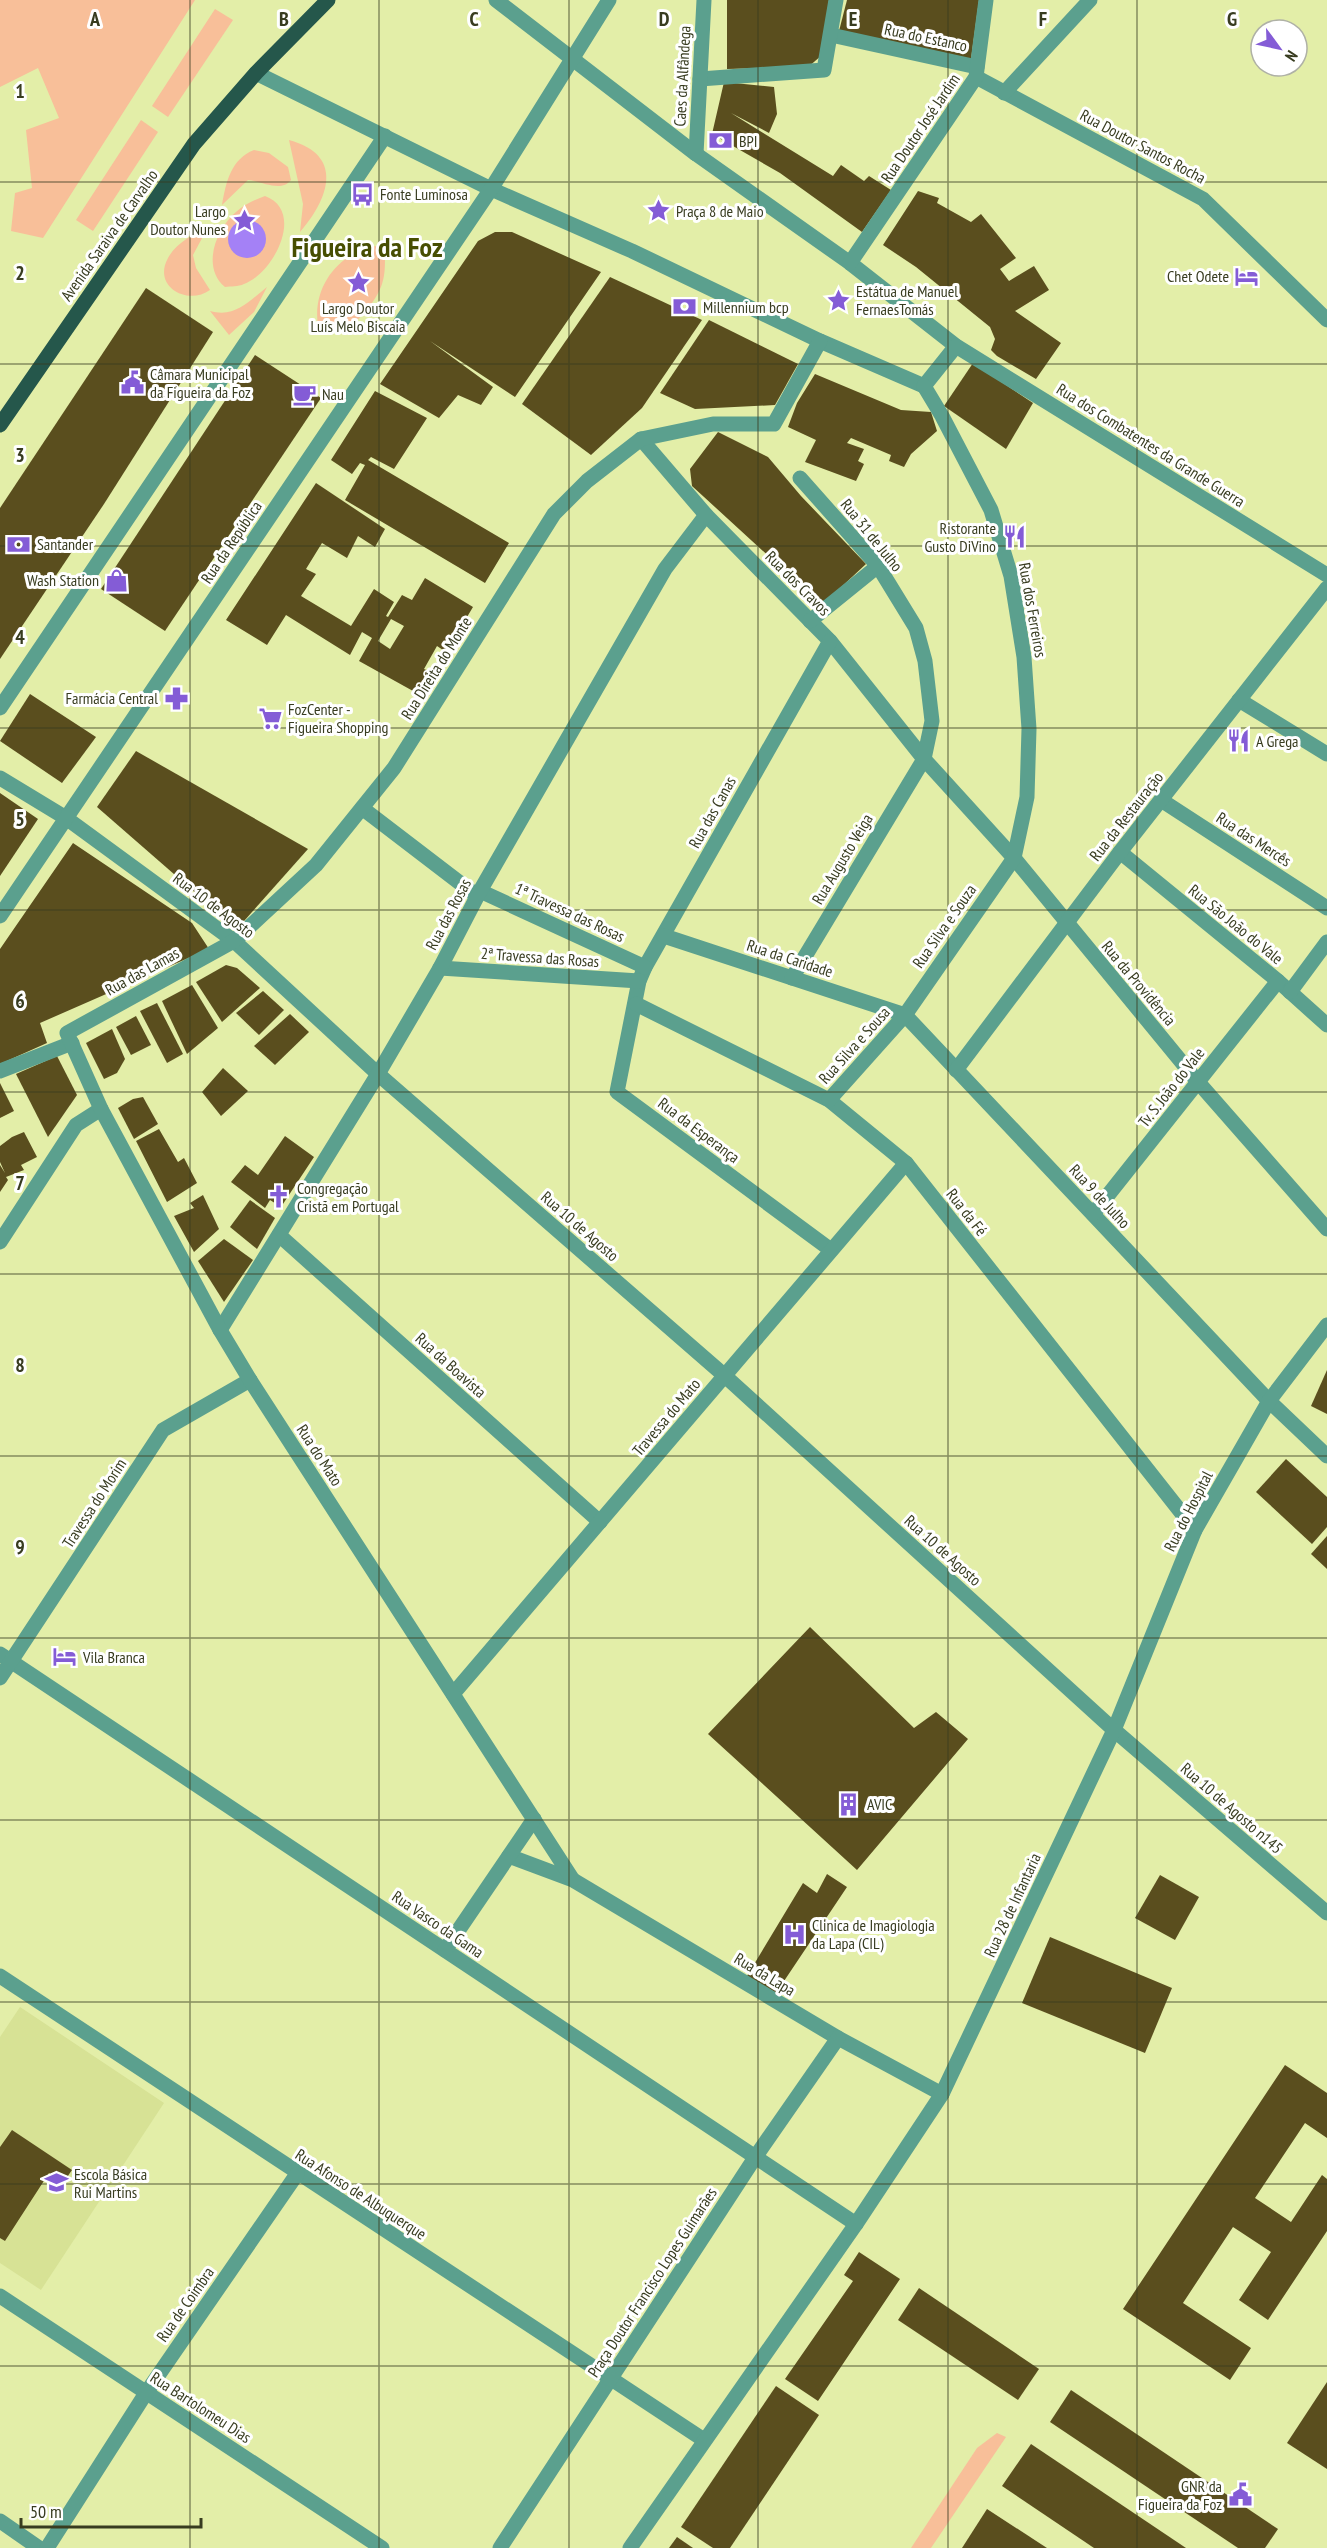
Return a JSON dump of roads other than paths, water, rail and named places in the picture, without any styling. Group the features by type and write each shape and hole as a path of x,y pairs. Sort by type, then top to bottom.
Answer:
{"main road":[{"name":"Avenida Saraiva de Carvalho","path":"0,424 194,144 256,73 328,0"}],"street":[{"path":"256,73 491,189 632,251 820,341 924,386 956,346 850,262 696,154 496,0"},
{"path":"491,189 609,0"},
{"name":"Caes da Alfândega","path":"696,154 704,0"},
{"path":"700,79 824,70 836,0"},
{"name":"Rua Doutor José Jardim","path":"850,262 977,72 986,0"},
{"path":"1004,93 1090,0"},
{"name":"Rua do Estanco","path":"831,35 977,72"},
{"name":"Rua Doutor Santos Rocha","path":"977,72 1004,93 1203,199 1327,320"},
{"path":"0,708 384,136"},
{"name":"Rua da República","path":"0,916 491,189"},
{"path":"640,439 713,423 774,424 820,341"},
{"name":"Rua dos Combatentes da Grande Guerra","path":"956,346 1327,575"},
{"name":"Rua dos Ferreiros","path":"924,386 991,510 1011,576 1024,657 1029,729 1028,797 1014,858"},
{"name":"Rua dos Cravos","path":"640,439 706,515 830,641 924,759"},
{"name":"Rua Direita do Monte","path":"234,941 316,865 394,768 554,514 587,481 640,439"},
{"name":"Rua 31 de Julho","path":"800,478 878,566 916,628 925,661 932,721 924,759"},
{"name":"Rua das Rosas","path":"220,1330 378,1074 440,968 479,893 665,569 706,515"},
{"path":"810,621 878,566"},
{"name":"Rua da Restauração","path":"956,1070 1120,852 1327,588"},
{"name":"Rua das Canas","path":"636,1004 642,974 830,641"},
{"path":"1239,700 1327,754"},
{"name":"Rua da Providência","path":"924,759 1014,858 1198,1082 1327,1229"},
{"name":"Rua Augusto Veiga","path":"792,978 924,759"},
{"name":"Rua 10 de Agosto","path":"0,778 66,818 234,941 378,1074 724,1376 1114,1730"},
{"name":"Rua das Mercês","path":"1161,800 1327,908"},
{"name":"1ª Travessa das Rosas","path":"362,808 479,893 642,974"},
{"name":"Rua São João do Vale","path":"1120,852 1278,981 1327,1025"},
{"name":"Rua Silva e Souza","path":"905,1016 1014,858"},
{"name":"Rua da Caridade","path":"664,936 905,1016"},
{"name":"Rua das Lamas","path":"0,1071 70,1038 234,941"},
{"path":"1290,992 1327,942"},
{"name":"2ª Travessa das Rosas","path":"440,968 642,974"},
{"name":"Tv. S. João do Vale","path":"1093,1214 1278,981"},
{"name":"Rua da Fé","path":"636,1004 829,1100 906,1163 1195,1530"},
{"name":"Rua da Esperança","path":"636,1004 617,1092 831,1250"},
{"name":"Rua 9 de Julho","path":"905,1016 1269,1401 1327,1456"},
{"name":"Rua Silva e Sousa","path":"829,1100 905,1016"},
{"name":"Rua do Mato","path":"70,1038 101,1110 220,1330 573,1880"},
{"path":"0,1242 76,1125 101,1110"},
{"name":"Travessa do Mato","path":"453,1694 906,1163"},
{"name":"Rua da Boavista","path":"279,1235 600,1522"},
{"name":"Rua do Hospital","path":"1114,1730 1195,1530 1269,1401 1327,1325"},
{"name":"Travessa do Morim","path":"0,1678 5,1658 164,1430 250,1380"},
{"name":"Rua Vasco da Gama","path":"5,1658 856,2224"},
{"name":"Rua 10 de Agosto n145","path":"1114,1730 1327,1913"},
{"name":"Rua 28 de Infantaria","path":"942,2094 1114,1730"},
{"path":"446,1950 534,1819"},
{"name":"Rua da Lapa","path":"509,1856 573,1880 838,2038 942,2094"},
{"name":"Rua Afonso de Albuquerque","path":"0,1976 297,2174 704,2440"},
{"name":"Praça Doutor Francisco Lopes Guimarães","path":"500,2548 756,2156 838,2038"},
{"path":"630,2548 856,2224 942,2094"},
{"name":"Rua de Coimbra","path":"47,2548 146,2393 297,2174"},
{"name":"Rua Bartolomeu Dias","path":"0,2296 382,2548"},
{"path":"0,2521 39,2548"}],"place":[{"name":"BPI","path":"721,141"},
{"name":"Fonte Luminosa","path":"362,194"},
{"name":"Praça 8 de Maio","path":"658,211"},
{"name":"Largo Doutor Nunes","path":"244,220"},
{"name":"Chet Odete","path":"1247,276"},
{"name":"Largo Doutor Luís Melo Biscaia","path":"358,283"},
{"name":"Estátua de Manuel FernaesTomás","path":"838,300"},
{"name":"Millennium bcp","path":"685,307"},
{"name":"Câmara Municipal da Figueira da Foz","path":"132,383"},
{"name":"Nau","path":"304,394"},
{"name":"Ristorante Gusto DiVino","path":"1014,537"},
{"name":"Santander","path":"19,544"},
{"name":"Wash Station","path":"117,580"},
{"name":"Farmácia Central","path":"176,698"},
{"name":"FozCenter - Figueira Shopping","path":"270,718"},
{"name":"A Grega","path":"1238,741"},
{"name":"Congregação Cristã em Portugal","path":"279,1197"},
{"name":"Vila Branca","path":"65,1657"},
{"name":"AVIC","path":"849,1804"},
{"name":"Clinica de Imagiologia da Lapa (CIL)","path":"794,1934"},
{"name":"Escola Básica Rui Martins","path":"56,2183"},
{"name":"GNR da Figueira da Foz","path":"1240,2495"}],"district":[{"name":"Figueira da Foz","path":"367,247"}]}
